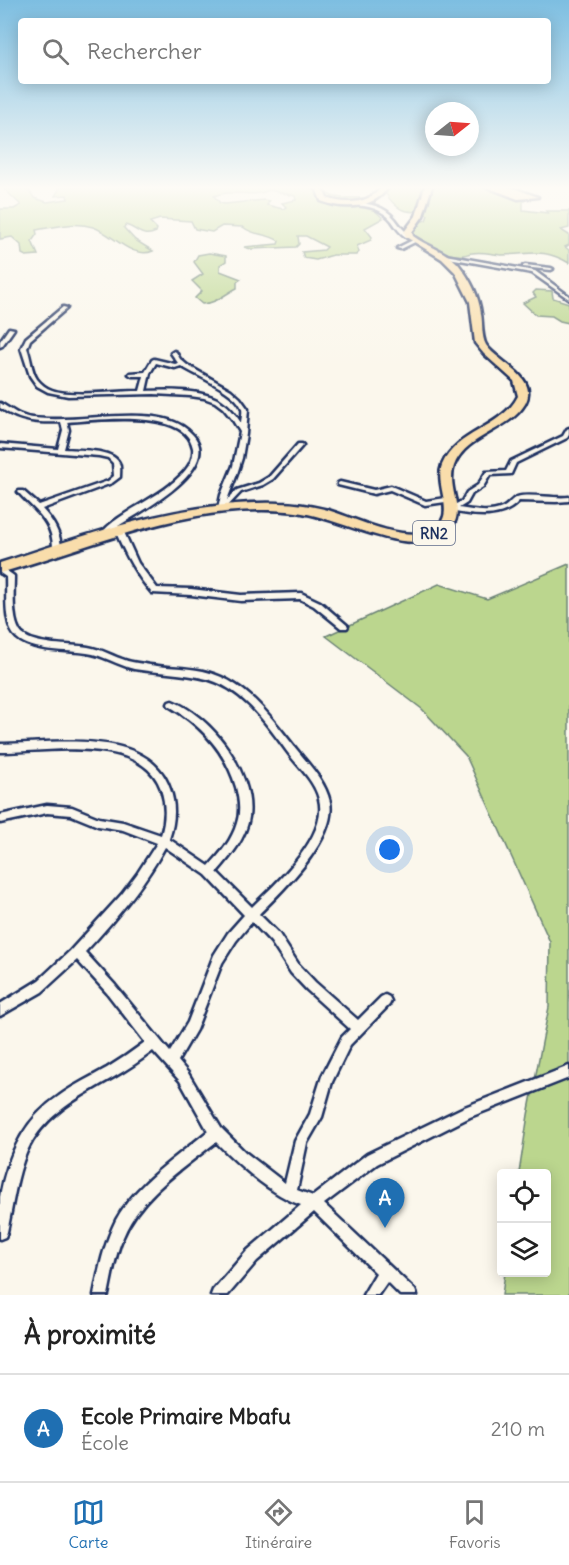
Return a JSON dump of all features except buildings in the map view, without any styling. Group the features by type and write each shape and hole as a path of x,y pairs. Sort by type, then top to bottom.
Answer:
{"highway":[{"name":"RN2","path":"0,568 190,513 221,509 249,507 309,510 345,518 400,537 415,538 439,531 447,523 452,504 447,469 454,455 471,439 512,412 521,404 524,394 522,384 512,372 482,347 471,292 454,265 445,256 426,246"}],"street":[{"path":"445,256 551,269"},
{"path":"489,263 538,274 569,297"},
{"path":"65,308 28,339 24,348 28,357 28,368 38,384 45,389 69,394 143,392 212,399 226,408 243,432"},
{"path":"0,345 11,329"},
{"path":"174,353 181,364 229,390 241,401 245,409 243,432 233,476 223,496 221,509"},
{"path":"143,392 147,374 154,361 174,366 181,364"},
{"path":"132,374 147,374"},
{"path":"212,399 229,390"},
{"path":"0,405 21,418 44,421 115,417 152,419 183,428 194,438 197,456 187,473 171,488 109,528 102,537"},
{"path":"61,450 66,439 64,421"},
{"path":"452,504 465,502 469,494 481,486 488,473 509,472 513,462 565,436 569,430"},
{"path":"221,509 239,491 271,478 276,464 300,445"},
{"path":"0,446 99,454 110,457 118,470 117,477 92,490 38,508"},
{"path":"340,484 374,492 391,488 425,502 452,504 495,513 512,507 517,499 527,497 554,501 569,499"},
{"path":"21,492 38,508 58,537 57,550"},
{"path":"120,532 127,551 144,580 155,591 191,592 241,598 301,597 317,604 345,626"},
{"path":"0,568 10,576 13,626 22,639 95,651 119,662 218,679 242,695 260,712 314,778 326,805 325,819 315,840 297,865 226,945 209,975 194,1022 172,1060"},
{"path":"172,704 191,714 226,750 243,794 245,809 242,826 232,848 210,872"},
{"path":"0,748 71,747 114,750 141,759 156,772 167,791 171,813 164,840 144,873 77,951 42,985 0,1010"},
{"path":"0,819 47,808 72,811 98,822 123,826 164,840 210,872 276,938 295,969 311,986 358,1028"},
{"path":"77,951 154,1043 172,1060 216,1133 240,1157 289,1194 314,1203 410,1295"},
{"path":"289,1194 301,1141 316,1117 326,1080 346,1041 385,1001"},
{"path":"0,1232 11,1180 26,1139 45,1114 77,1090 110,1073 154,1043"},
{"path":"218,1295 252,1256 314,1203 372,1159 466,1112 569,1072"},
{"path":"101,1295 109,1256 125,1217 149,1187 216,1133"},
{"path":"370,1295 385,1272"}],"green space":[{"path":"21,246 34,246 38,255 26,256 22,254"},
{"path":"126,246 146,246 153,251 145,253"},
{"path":"250,246 297,246 251,249 244,247"},
{"path":"357,246 359,252 356,255 333,255 316,260 304,258 302,252 324,250 327,247"},
{"path":"432,246 566,246 569,250 569,263 543,253 501,255 479,252 456,255"},
{"path":"209,253 226,256 226,261 220,265 220,271 241,279 237,282 237,288 216,301 202,304 195,298 202,291 192,281 203,274 194,262 198,255"},
{"path":"536,290 552,291 553,298 569,303 569,323 552,316 536,315 523,303 536,297 533,293"},
{"path":"569,564 569,1295 502,1295 504,1277 551,1277 551,1169 520,1169 549,1007 550,942 466,756 422,709 326,636 439,584 487,599"}],"place":[{"name":"Ecole Primaire Mbafu","path":"385,1228"}]}
